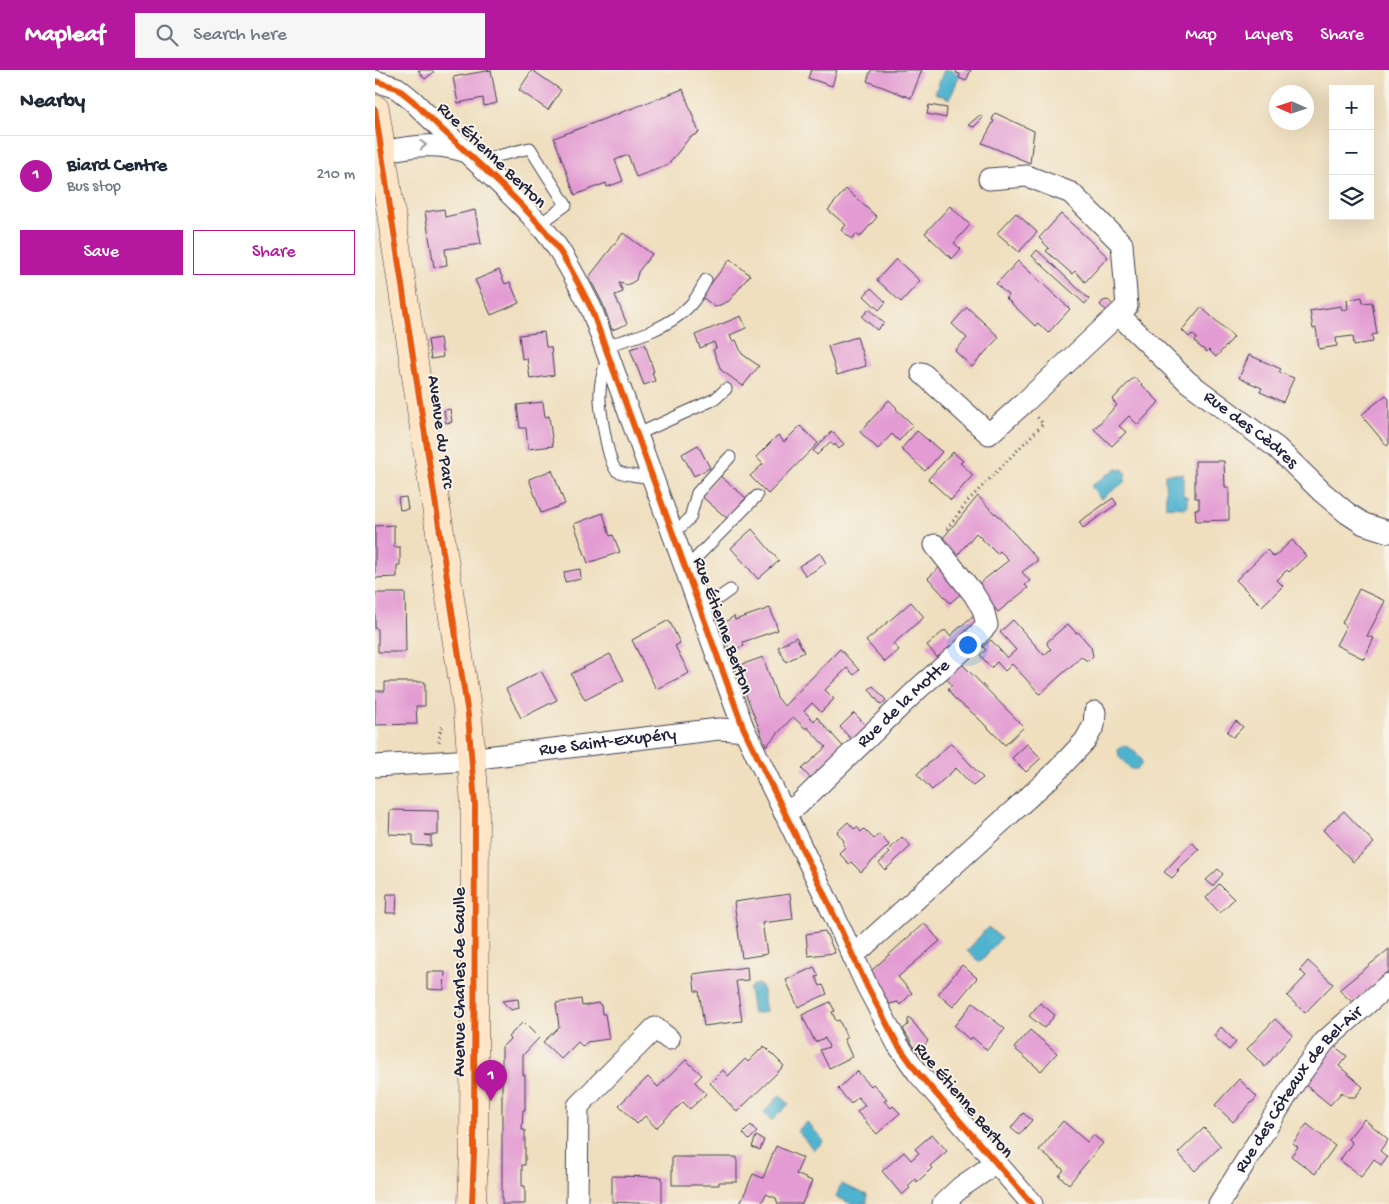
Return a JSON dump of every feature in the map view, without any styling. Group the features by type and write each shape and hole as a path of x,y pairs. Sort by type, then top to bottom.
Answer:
{"street":[{"name":"Rue Étienne Berton","path":"375,80 403,92 540,224 575,275 591,308 743,727 867,986 898,1046 918,1073 1032,1204"},
{"name":"Avenue du Parc","path":"375,109 468,715 472,760"},
{"name":"Rue Étienne Berton","path":"382,152 423,145 450,146 465,151"},
{"path":"922,373 989,434 1127,306 1122,244 1071,193 1027,176 989,179"},
{"name":"Rue des Cèdres","path":"1119,315 1188,382 1277,448 1321,492 1347,513 1364,524 1389,532"},
{"name":"Rue de la Motte","path":"785,812 798,805 920,687 965,648 987,624 983,609 973,593 935,545"},
{"path":"853,956 1053,775 1085,741 1094,724 1095,712"},
{"name":"Rue Saint-Exupéry","path":"375,766 472,760 719,730 734,730 743,727"},
{"name":"Avenue Charles de Gaulle","path":"472,760 475,804 474,1144 472,1204"},
{"name":"Rue des Côteaux de Bel-Air","path":"1219,1204 1297,1079 1324,1042 1389,984"},
{"path":"577,1204 578,1106 655,1028 669,1039"},
{"path":"943,1204 994,1161"}],"lane":[{"path":"480,166 493,157 530,148 566,205 540,224"},
{"path":"652,478 624,473 616,470 612,464 607,447 599,393 606,351 648,333 684,312 706,280"},
{"path":"636,434 715,399 726,389"},
{"path":"672,532 690,518 697,493 729,457"},
{"path":"684,564 695,559 757,496"},
{"path":"702,610 729,590"}],"path":[{"path":"935,545 967,502 1043,424 1025,402"}],"water":[{"path":"944,70 960,74 950,99 935,93"},
{"path":"1117,468 1119,470 1123,469 1126,474 1124,478 1126,481 1101,499 1091,486"},
{"path":"1165,474 1183,474 1183,496 1187,496 1187,508 1166,507"},
{"path":"1126,746 1140,757 1142,763 1138,769 1131,769 1119,757 1118,750"},
{"path":"988,927 1001,938 980,962 967,951"},
{"path":"759,984 759,987 762,986 766,1012 753,1014 749,988 752,988 752,985"},
{"path":"780,1095 789,1104 772,1121 764,1112"},
{"path":"807,1122 824,1141 814,1150 797,1131"},
{"path":"841,1184 867,1195 867,1203 852,1204 836,1197"}],"building":[{"path":"418,70 432,70 434,72 425,79"},
{"path":"491,70 497,103 484,106 483,98 458,103 453,77"},
{"path":"532,70 561,90 548,110 519,90"},
{"path":"811,70 837,70 832,86 808,78"},
{"path":"871,70 922,70 911,98 867,81"},
{"path":"957,70 971,70 966,81 959,78 960,74 956,73"},
{"path":"683,89 699,133 690,137 668,165 636,177 628,155 615,160 623,181 607,187 606,183 575,195 554,138"},
{"path":"929,105 947,108 946,118 927,114"},
{"path":"995,113 1034,131 1030,163 982,143 994,121 992,120"},
{"path":"980,115 983,118 974,127 968,125"},
{"path":"846,189 877,217 860,237 856,234 852,239 841,230 846,225 828,210"},
{"path":"950,206 970,225 954,243 961,249 952,259 925,233"},
{"path":"444,209 445,217 475,210 481,244 445,249 447,265 434,267 425,212"},
{"path":"1016,213 1037,232 1019,252 997,233"},
{"path":"1061,214 1108,257 1085,282 1075,271 1072,274 1046,251 1049,248 1039,238"},
{"path":"623,233 652,254 638,272 636,280 628,285 619,283 623,292 615,295 627,324 612,330 603,304 589,277"},
{"path":"1037,250 1089,299 1085,304 1032,256"},
{"path":"730,259 750,275 729,301 715,307 701,296"},
{"path":"896,259 920,281 901,302 877,280"},
{"path":"1018,261 1070,309 1048,333 1038,323 1035,326 1006,298 1008,295 996,284"},
{"path":"499,270 505,284 510,282 519,303 491,315 475,280"},
{"path":"871,288 886,302 879,310 864,296"},
{"path":"1362,297 1363,303 1372,302 1377,334 1372,335 1373,342 1354,345 1353,336 1336,338 1337,346 1319,349 1316,328 1313,329 1310,311 1341,306 1342,310 1348,309 1347,300"},
{"path":"1108,300 1114,306 1108,312 1100,305 1103,301"},
{"path":"967,307 999,337 972,367 955,351 967,338 952,324"},
{"path":"1201,307 1234,337 1216,357 1209,350 1207,352 1198,345 1195,341 1197,338 1192,334 1189,337 1182,330"},
{"path":"869,309 884,323 877,330 862,317"},
{"path":"741,316 746,328 730,335 732,341 736,340 742,354 759,366 743,386 721,370 713,350 716,348 714,342 700,348 695,335"},
{"path":"544,332 546,347 551,347 554,375 530,379 527,358 522,359 519,335"},
{"path":"857,337 866,366 837,375 828,346"},
{"path":"440,338 443,357 431,359 428,340"},
{"path":"645,344 655,381 644,385 630,349"},
{"path":"1249,355 1281,369 1279,372 1294,378 1283,402 1260,392 1262,388 1239,378"},
{"path":"1134,377 1159,402 1138,425 1129,416 1119,426 1126,432 1112,446 1094,429 1117,405 1112,400"},
{"path":"1386,395 1389,399 1389,444 1387,446 1361,415"},
{"path":"889,400 913,425 899,441 892,434 878,449 860,432"},
{"path":"543,402 545,417 549,416 553,446 528,449 526,428 520,428 517,405"},
{"path":"450,409 452,422 446,423 444,410"},
{"path":"800,426 818,443 768,494 750,476 763,464 756,457 778,435 784,442"},
{"path":"832,431 844,444 839,449 830,442 817,455 813,451"},
{"path":"917,431 942,452 925,471 901,449"},
{"path":"698,445 710,468 694,476 682,454"},
{"path":"953,452 963,461 960,463 973,475 951,500 928,479"},
{"path":"1195,461 1224,461 1225,487 1229,487 1229,520 1196,521 1195,509 1199,509 1199,498 1195,498"},
{"path":"552,470 565,504 541,513 529,479"},
{"path":"719,475 746,498 728,519 701,496"},
{"path":"978,496 996,513 1038,560 1022,572 1030,581 1025,585 1028,588 998,612 976,586 1009,560 1000,551 997,554 976,533 955,558 938,544"},
{"path":"406,497 408,509 400,510 398,498"},
{"path":"1113,498 1117,504 1083,528 1079,522"},
{"path":"603,513 610,536 613,535 620,552 588,563 574,524"},
{"path":"394,525 394,547 400,547 400,565 397,565 397,577 375,578 375,526"},
{"path":"752,529 779,561 758,579 731,548"},
{"path":"1292,540 1306,556 1277,580 1283,586 1262,606 1236,580 1267,550 1274,557"},
{"path":"820,553 826,563 806,576 799,566"},
{"path":"942,565 964,591 950,603 928,578"},
{"path":"580,569 581,579 565,582 564,572"},
{"path":"1359,589 1385,601 1367,636 1374,638 1364,659 1336,645 1346,626 1342,623"},
{"path":"375,593 405,593 406,652 378,652 378,629 375,629"},
{"path":"911,602 924,617 893,644 899,650 885,662 866,641"},
{"path":"770,608 778,630 743,642 744,646 730,651 720,626 734,616 735,620"},
{"path":"976,613 974,630 940,661 927,645 945,630 950,636"},
{"path":"669,620 680,643 675,646 689,673 656,689 632,640"},
{"path":"1013,620 1044,655 1051,649 1047,642 1065,626 1069,625 1091,647 1093,656 1088,661 1081,657 1040,694 1012,664 1005,671 997,662 991,668 980,655 986,650 983,647 991,640 1007,658 1016,650 1000,632"},
{"path":"796,637 804,652 786,662 778,647"},
{"path":"840,649 859,670 854,675 847,668 825,690 834,699 821,712 812,703 804,711 814,721 817,717 846,750 813,781 802,769 826,747 807,727 806,729 793,717 766,746 735,667 763,657 777,697 784,706"},
{"path":"610,654 624,680 585,700 571,674"},
{"path":"959,661 1024,727 1005,745 976,716 954,698 948,689 952,685 944,676"},
{"path":"541,671 557,700 521,718 506,689"},
{"path":"385,682 425,682 425,706 416,706 417,724 375,725 375,691 385,691"},
{"path":"873,686 886,700 881,705 869,689"},
{"path":"854,713 869,728 852,740 840,727"},
{"path":"1236,721 1243,727 1233,737 1227,732"},
{"path":"951,743 983,778 973,786 956,768 932,790 917,774"},
{"path":"1027,744 1041,758 1026,772 1012,758"},
{"path":"390,810 438,811 438,835 425,835 431,836 431,846 413,845 413,835 389,834"},
{"path":"1344,811 1374,843 1353,862 1323,830"},
{"path":"848,822 854,829 857,827 861,832 864,829 874,839 879,834 889,845 861,872 851,862 849,864 839,853 845,847 843,845 844,841 837,832"},
{"path":"902,837 911,846 885,870 879,863 890,853 888,851"},
{"path":"1192,842 1199,850 1177,870 1179,871 1172,878 1164,872"},
{"path":"1218,869 1223,874 1213,886 1206,880"},
{"path":"1219,884 1234,899 1220,913 1206,898"},
{"path":"387,894 397,894 396,913 386,913"},
{"path":"790,894 793,919 762,923 767,954 742,958 734,902"},
{"path":"924,923 940,941 898,977 912,993 900,1005 898,1002 889,1004 871,971"},
{"path":"825,931 835,953 808,956 806,934"},
{"path":"1389,949 1389,971 1353,1003 1339,990"},
{"path":"1308,961 1333,984 1305,1013 1287,996 1306,976 1300,970"},
{"path":"962,965 977,978 953,1007 938,994"},
{"path":"747,967 748,980 736,981 742,1021 704,1026 699,991 695,991 693,974"},
{"path":"814,967 819,976 816,977 820,986 823,985 827,994 798,1007 786,980"},
{"path":"427,972 445,972 444,990 427,989"},
{"path":"518,999 519,1008 511,1010 502,1001"},
{"path":"581,999 582,1006 598,1003 601,1005 602,1014 605,1014 609,1039 587,1042 583,1047 578,1042 561,1059 543,1042 559,1027 556,1003"},
{"path":"830,1002 835,1011 832,1012 836,1021 839,1020 847,1038 844,1039 852,1057 829,1068 820,1050 829,1047 825,1038 815,1042 802,1015"},
{"path":"973,1003 1005,1029 987,1050 972,1037 970,1040 954,1026"},
{"path":"1040,1003 1055,1015 1044,1028 1029,1016"},
{"path":"910,1018 928,1041 918,1053 903,1029 908,1025 908,1019"},
{"path":"1275,1019 1292,1035 1265,1067 1247,1049"},
{"path":"523,1022 539,1038 523,1055 525,1110 523,1110 522,1130 525,1130 525,1165 522,1165 522,1186 525,1186 525,1204 502,1204 502,1047 510,1039 508,1037"},
{"path":"1221,1027 1236,1042 1229,1050 1214,1036"},
{"path":"1030,1030 1057,1053 1041,1071 1014,1048"},
{"path":"764,1046 784,1066 737,1112 710,1083 723,1070 728,1076 745,1059 748,1062"},
{"path":"1334,1046 1347,1056 1339,1066 1363,1087 1355,1097 1348,1097 1342,1092 1330,1105 1305,1084"},
{"path":"686,1060 702,1075 695,1082 706,1094 690,1109 683,1102 656,1128 645,1116 637,1124 619,1105 648,1077 658,1087"},
{"path":"857,1071 871,1086 873,1084 880,1091 887,1099 884,1101 891,1108 893,1106 900,1113 877,1134 857,1112 865,1105 858,1097 851,1104 838,1089"},
{"path":"1239,1079 1257,1097 1233,1122 1215,1105"},
{"path":"1023,1113 1032,1120 1019,1135 1011,1128"},
{"path":"1364,1119 1388,1139 1380,1151 1387,1157 1381,1165 1374,1159 1361,1177 1340,1160 1352,1143 1348,1139"},
{"path":"1063,1121 1087,1142 1093,1135 1103,1143 1069,1184 1059,1176 1064,1170 1039,1150"},
{"path":"1307,1124 1335,1146 1315,1174 1291,1156 1298,1147 1293,1143"},
{"path":"751,1125 757,1132 749,1140 743,1133"},
{"path":"1204,1128 1221,1146 1195,1171 1178,1153"},
{"path":"932,1134 947,1151 930,1166 932,1168 917,1182 915,1179 908,1186 910,1188 902,1195 882,1171 904,1152 911,1160 919,1153 915,1149"},
{"path":"756,1136 764,1140 760,1150 752,1147"},
{"path":"776,1146 803,1158 796,1174 812,1181 802,1204 778,1204 776,1198 766,1194 761,1204 740,1204 753,1174 763,1178"},
{"path":"672,1157 737,1157 737,1182 719,1182 719,1185 672,1185"},
{"path":"612,1176 662,1177 662,1204 612,1202"}],"cycle path":[{"path":"375,81 397,88 413,101 524,208 547,233 568,264 591,308 743,727 867,986 898,1045 918,1073 1032,1204"},
{"path":"375,109 468,715 475,804 474,1153 472,1204"}],"place":[{"name":"Biard Centre","path":"491,1101"}]}
